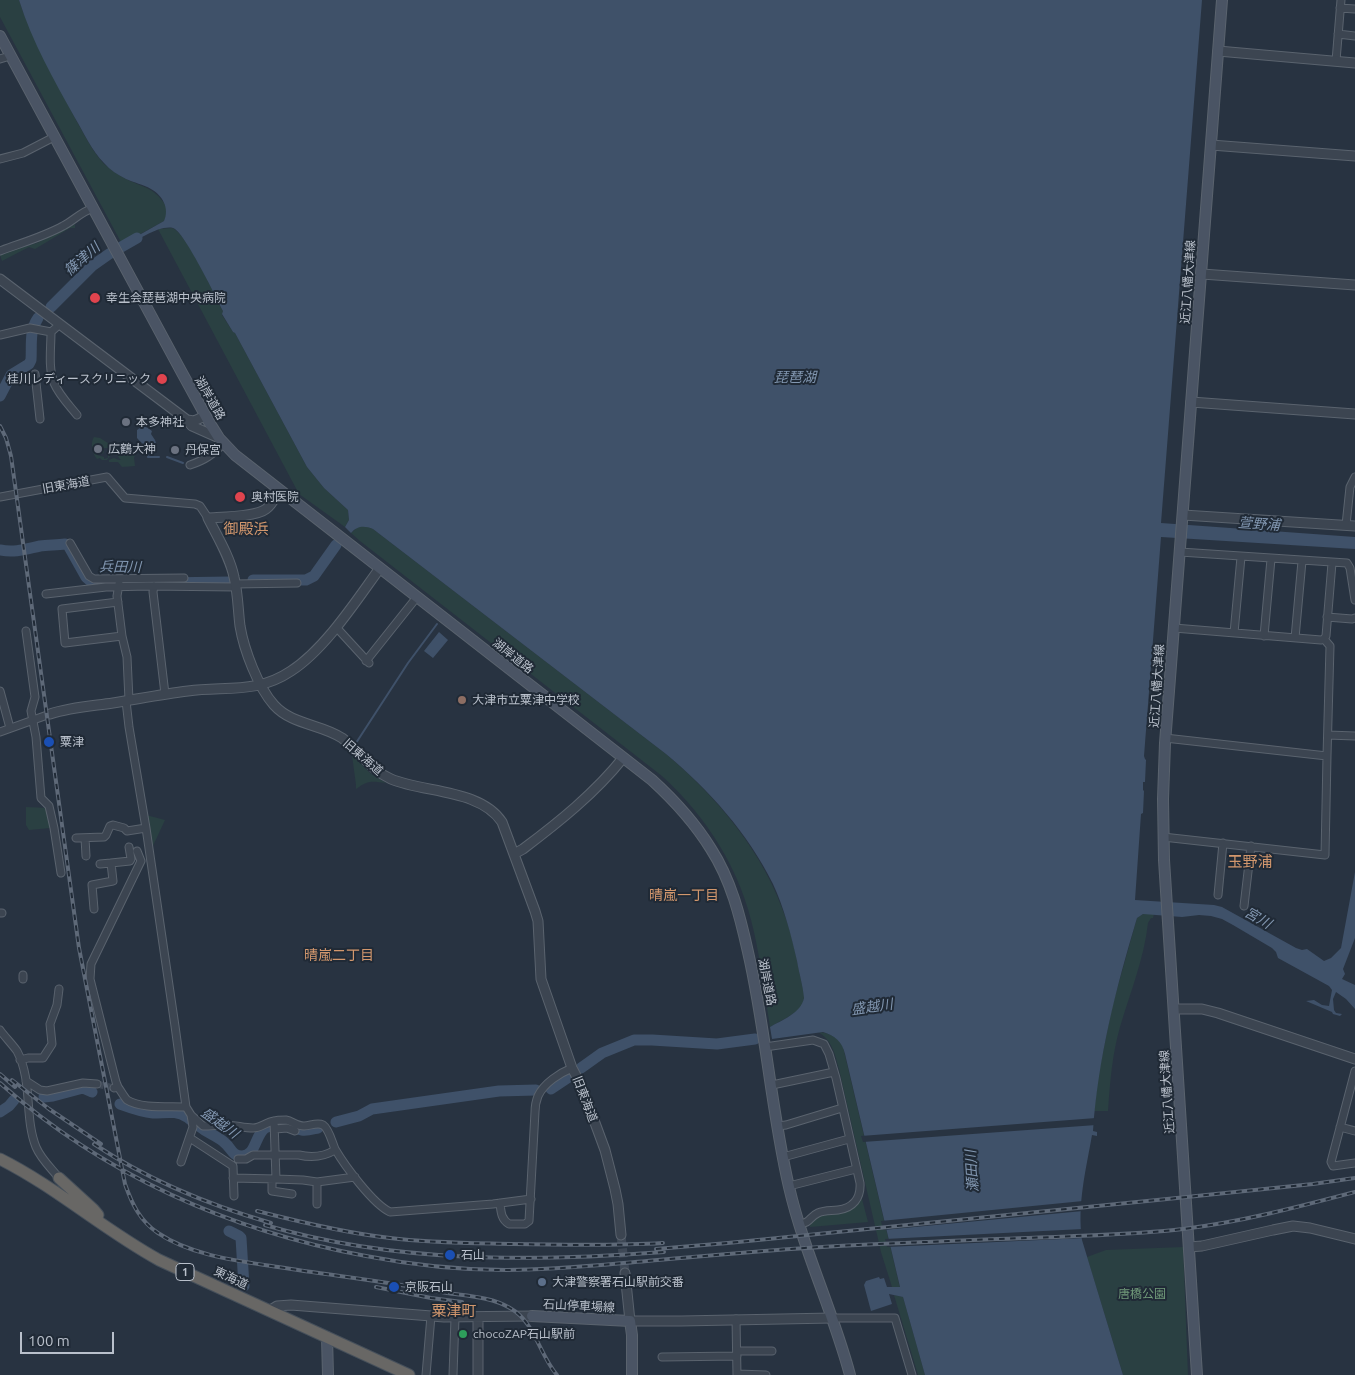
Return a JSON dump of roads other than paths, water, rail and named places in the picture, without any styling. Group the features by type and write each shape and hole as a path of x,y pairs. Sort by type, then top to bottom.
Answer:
{"highway":[{"name":"東海道","path":"0,1159 22,1170 160,1260 409,1375"},
{"path":"53,1190 60,1187 59,1178"},
{"path":"59,1178 74,1204"},
{"path":"59,1178 93,1209 106,1226"}],"main road":[{"name":"近江八幡大津線","path":"1197,1375 1163,836 1163,799 1165,738 1222,0"},
{"name":"湖岸道路","path":"0,36 205,416 235,455 652,780 684,811 712,850 727,880 740,915 756,990 789,1186 799,1224 850,1375"},
{"name":"石山停車場線","path":"532,1316 630,1321 632,1334 632,1375"},
{"path":"327,1337 328,1375"}],"street":[{"path":"1336,61 1341,4 1355,9"},
{"path":"1338,34 1355,36"},
{"path":"1218,51 1355,63"},
{"path":"0,60 10,56"},
{"path":"0,159 23,153 54,137"},
{"path":"1211,145 1355,156"},
{"path":"0,251 63,226 86,210 93,208"},
{"path":"1202,274 1355,285"},
{"path":"0,279 187,420 192,426 222,440 209,457 201,462 190,465"},
{"path":"60,324 51,332 51,373 59,394 78,415"},
{"path":"0,335 32,329 51,332"},
{"path":"35,374 40,420"},
{"path":"1191,402 1355,414"},
{"path":"187,420 194,421 205,416"},
{"name":"旧東海道","path":"0,497 107,477 125,498 200,506 208,518 230,564 236,586 239,620 247,654 270,701 291,718 342,738 383,775 397,782 459,796 494,812 502,822 533,904 538,921 541,979 572,1068 582,1085 613,1178 621,1235"},
{"path":"1183,517 1351,526 1348,494 1355,477"},
{"path":"208,518 263,511 267,509 280,490"},
{"path":"70,543 89,576 94,579 154,586 236,586 297,583"},
{"path":"1180,552 1347,564 1350,568 1355,600"},
{"path":"1234,633 1241,557"},
{"path":"1264,636 1271,559"},
{"path":"1295,638 1302,561"},
{"path":"1163,836 1325,855 1330,646 1324,639 1332,563"},
{"path":"0,732 50,714 75,708 193,690 251,688 281,677 297,667 317,649 380,568"},
{"path":"46,594 119,583 184,578"},
{"path":"119,583 117,596 122,636 128,658 130,734 176,1026 186,1106 191,1116 192,1124 190,1138 181,1162"},
{"path":"154,586 153,592 165,694"},
{"path":"336,627 367,662 417,597"},
{"path":"118,602 62,609 65,643 122,636"},
{"path":"1327,617 1355,618"},
{"path":"1174,628 1324,639"},
{"path":"26,630 35,697 31,709 36,737 41,798 49,806 61,873"},
{"path":"0,691 10,728"},
{"path":"1328,735 1355,736"},
{"path":"1165,738 1328,756"},
{"path":"514,854 523,850 586,797 623,758"},
{"path":"76,838 104,837 110,826 113,825 124,828 127,831 146,828"},
{"path":"86,838 86,856"},
{"path":"1218,895 1223,843"},
{"path":"100,864 130,861 132,853 148,844"},
{"path":"1244,906 1251,846"},
{"path":"132,853 140,863"},
{"path":"127,879 135,863 132,853"},
{"path":"140,863 150,862"},
{"path":"94,909 92,885 113,881 111,863"},
{"path":"140,863 91,964 90,979 116,1088 126,1100 136,1104 146,1106 186,1106"},
{"path":"20,1060 43,1058 52,1044 50,1024 57,1005 58,989"},
{"path":"1174,1009 1202,1009 1218,1013 1355,1059"},
{"path":"0,1030 17,1052 20,1060 26,1081 33,1140 41,1157 59,1178"},
{"path":"766,1047 813,1040 821,1042 828,1050 860,1190 858,1198 844,1209 823,1211 813,1215 808,1222 799,1224"},
{"path":"500,1203 502,1216 507,1223 525,1224 530,1219 536,1101 543,1088 553,1078 572,1068"},
{"path":"1355,1071 1352,1092 1340,1127 1332,1164 1336,1166 1355,1162"},
{"path":"772,1085 834,1072"},
{"path":"26,1081 40,1090 48,1091 83,1083 97,1084"},
{"path":"778,1126 842,1108"},
{"path":"191,1116 203,1126 226,1125 255,1128 265,1123 295,1131"},
{"path":"274,1125 286,1120 305,1126 318,1124 326,1127 336,1150 355,1177 370,1195 390,1212 531,1199"},
{"path":"274,1125 276,1156 272,1191 292,1194"},
{"path":"1340,1127 1355,1131"},
{"path":"190,1138 233,1166 234,1196"},
{"path":"783,1157 849,1139"},
{"path":"238,1159 246,1159 253,1155 327,1155 336,1150"},
{"path":"789,1186 856,1169"},
{"path":"233,1178 317,1182 355,1177"},
{"path":"317,1182 318,1204"},
{"path":"1189,1247 1202,1246 1293,1226 1302,1226 1355,1239"},
{"path":"625,1273 630,1321 895,1318 912,1375"},
{"path":"268,1311 277,1306 291,1305 455,1318 532,1316"},
{"path":"426,1375 431,1316"},
{"path":"478,1317 478,1375"},
{"path":"453,1375 455,1318"},
{"path":"736,1319 737,1375 766,1375"},
{"path":"662,1357 772,1351"}],"water":[{"name":"琵琶湖","path":"19,0 1202,0 1161,523 1355,537 1355,549 1161,537 1144,756 1146,760 1145,782 1143,782 1143,813 1141,814 1135,900 1222,907 1296,948 1307,949 1324,961 1331,958 1341,948 1355,872 1355,938 1343,969 1345,974 1342,979 1355,985 1355,1009 1336,992 1333,999 1334,1010 1336,1013 1342,1014 1340,1016 1306,1001 1314,1000 1322,1005 1329,1006 1332,990 1329,986 1278,958 1272,948 1222,919 1199,915 1182,917 1143,914 1137,918 1109,1023 1095,1104 1093,1131 1097,1132 1097,1136 1092,1135 1083,1187 1081,1213 1082,1240 1123,1375 925,1375 903,1297 889,1294 892,1304 871,1311 864,1285 866,1281 879,1277 880,1279 884,1278 887,1287 900,1287 845,1054 837,1040 823,1032 772,1039 770,1027 795,1012 804,998 795,951 784,912 773,884 752,847 726,813 697,782 666,754 373,529 362,527 351,533 345,527 349,520 348,510 324,488 307,467 235,333 222,314 223,311 200,265 178,232 173,228 161,229 126,246 125,243 164,221 166,211 164,202 151,189 126,179 106,166 88,142 44,60 30,31"},
{"path":"145,426 152,431 151,434 156,443 153,447 140,442 137,438 137,430"},
{"path":"439,632 448,640 433,658 424,651"}],"waterway":[{"name":"篠津川","path":"51,307 92,266 137,238"},
{"name":"篠津川","path":"0,396 11,375 29,364 31,360 32,333 38,318"},
{"path":"149,447 148,457 159,457"},
{"path":"167,457 183,463"},
{"name":"兵田川","path":"0,550 16,551 40,546 68,545 86,577 94,584 230,582"},
{"name":"兵田川","path":"253,580 306,580 314,576 336,545"},
{"path":"356,743 408,663 437,624"},
{"name":"盛越川","path":"581,1068 602,1053 634,1040 717,1044 755,1039"},
{"name":"盛越川","path":"551,1089 572,1075"},
{"name":"盛越川","path":"44,1097 83,1088 92,1092"},
{"name":"盛越川","path":"336,1122 359,1116 372,1109 499,1091 536,1090"},
{"name":"盛越川","path":"0,1112 14,1100"},
{"name":"盛越川","path":"120,1104 136,1110 153,1113 179,1113 223,1141 239,1156 250,1153 259,1135 265,1128 270,1126 284,1125 304,1130 318,1128"},
{"path":"229,1231 241,1238 244,1286"}],"tunnel":[{"path":"97,1084 114,1088"},
{"path":"621,1235 625,1273"}],"railway":[{"path":"0,426 6,438 11,456 79,948 125,1184 137,1212 146,1223 171,1241 216,1256 496,1301 510,1308 525,1321 557,1375"},
{"path":"0,1074 15,1087"},
{"path":"12,1080 49,1109 101,1144"},
{"path":"0,1083 40,1116 125,1172 171,1195 218,1215 316,1245 383,1259 453,1268 488,1270 541,1269 832,1246 1151,1232 1205,1226 1248,1218 1355,1192"},
{"path":"94,1144 157,1180 202,1200 271,1223"},
{"path":"656,1249 1177,1198 1355,1178"},
{"path":"257,1211 339,1230 421,1241 569,1245 663,1243"},
{"path":"265,1225 363,1247 413,1253 513,1258 664,1252"},
{"path":"376,1287 462,1302"}],"place":[{"name":"幸生会琵琶湖中央病院","path":"95,298"},
{"name":"桂川レディースクリニック","path":"162,379"},
{"name":"本多神社","path":"126,422"},
{"name":"広鶴大神","path":"98,449"},
{"name":"丹保宮","path":"175,450"},
{"name":"奥村医院","path":"240,497"},
{"name":"大津市立粟津中学校","path":"462,700"},
{"name":"粟津","path":"49,742"},
{"name":"石山","path":"450,1255"},
{"name":"大津警察署石山駅前交番","path":"542,1282"},
{"name":"京阪石山","path":"394,1287"},
{"name":"chocoZAP石山駅前","path":"463,1334"}],"district":[{"name":"御殿浜","path":"246,529"},
{"name":"玉野浦","path":"1250,862"},
{"name":"晴嵐一丁目","path":"684,895"},
{"name":"晴嵐二丁目","path":"339,955"},
{"name":"粟津町","path":"454,1311"}],"water label":[{"name":"萱野浦","path":"1259,524"},
{"name":"宮川","path":"1258,918"},
{"name":"瀬田川","path":"972,1171"}],"park label":[{"name":"唐橋公園","path":"1142,1294"}]}
